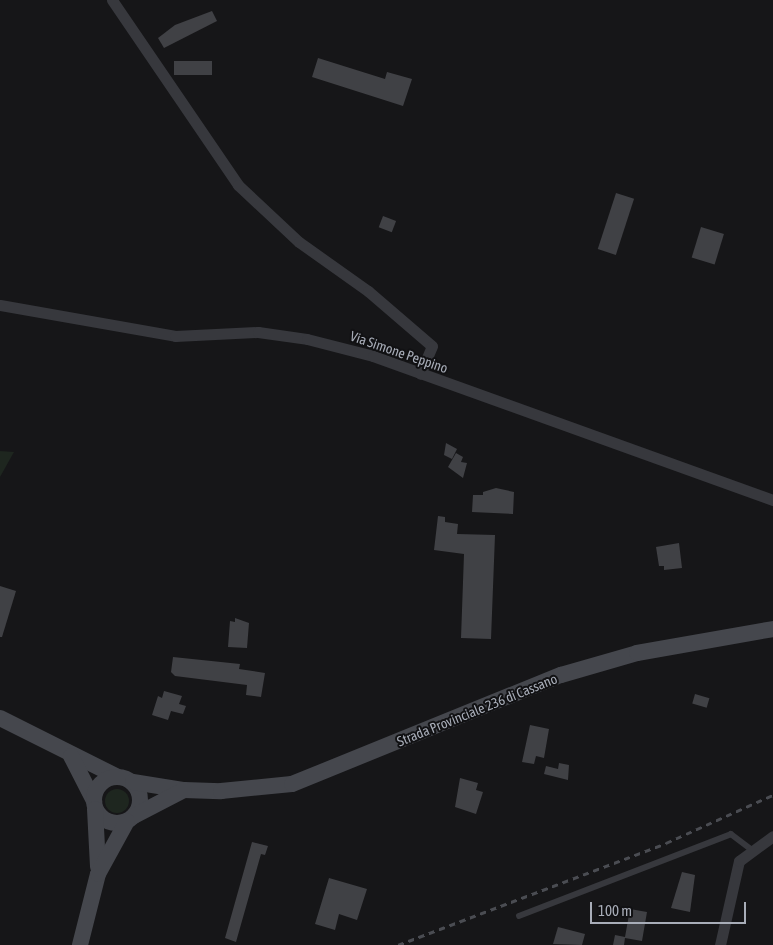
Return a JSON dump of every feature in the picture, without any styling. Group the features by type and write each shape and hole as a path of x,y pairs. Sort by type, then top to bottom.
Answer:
{"main road":[{"name":"Strada Provinciale 236 di Cassano","path":"133,782 184,790 245,790 292,784 561,676 630,655 773,629"},
{"path":"0,718 72,756 133,782 140,803 98,874 80,945"},
{"path":"72,756 94,805 105,820 130,819 184,790"},
{"path":"98,874 94,805 98,787 116,776"}],"street":[{"path":"112,0 238,185 299,242 374,296 432,346 420,374"},
{"name":"Via Simone Peppino","path":"0,305 175,336 258,332 292,336 373,356 773,500"},
{"path":"720,945 734,870 755,848 773,836"}],"lane":[{"path":"518,916 731,834 755,848"}],"shaded area":[{"path":"0,451 14,452 0,477"},
{"path":"117,789 122,790 128,796 128,806 122,812 117,813 112,812 106,806 105,801 106,796 112,790"}],"building":[{"path":"212,11 217,21 164,48 158,38 175,25"},
{"path":"318,58 385,79 387,72 412,79 403,106 312,77"},
{"path":"174,61 212,61 212,75 174,75"},
{"path":"616,193 634,199 616,255 598,249"},
{"path":"383,216 396,221 392,232 379,227"},
{"path":"701,227 724,234 715,265 692,258"},
{"path":"446,443 457,449 452,459 444,455"},
{"path":"456,453 463,457 461,462 467,463 463,478 448,467"},
{"path":"496,488 514,492 513,514 472,512 473,495 483,495 483,492"},
{"path":"438,516 445,517 445,522 458,524 457,534 495,535 491,639 461,638 464,554 434,550"},
{"path":"679,543 682,568 664,570 664,566 659,566 656,547"},
{"path":"0,586 16,591 2,637 0,637"},
{"path":"235,618 249,623 247,648 228,647 230,621 235,622"},
{"path":"173,657 240,664 239,669 265,673 261,697 246,695 247,685 175,676 171,672"},
{"path":"164,691 182,696 179,704 186,706 183,714 171,711 168,720 152,715 158,696 162,698"},
{"path":"695,694 709,698 707,708 692,704"},
{"path":"530,725 549,729 544,758 536,756 534,764 522,762"},
{"path":"559,763 569,765 568,780 544,774 546,766 558,769"},
{"path":"460,778 478,783 476,790 483,792 476,814 455,807"},
{"path":"252,842 268,846 265,855 261,854 236,942 225,938"},
{"path":"682,872 695,875 690,912 671,908"},
{"path":"329,878 367,889 357,920 339,914 335,930 315,924"},
{"path":"630,909 647,912 642,941 625,938 624,945 613,945 615,935 625,937"},
{"path":"558,927 585,934 582,945 553,944"}],"railway":[{"path":"398,945 666,843 773,795"}]}
